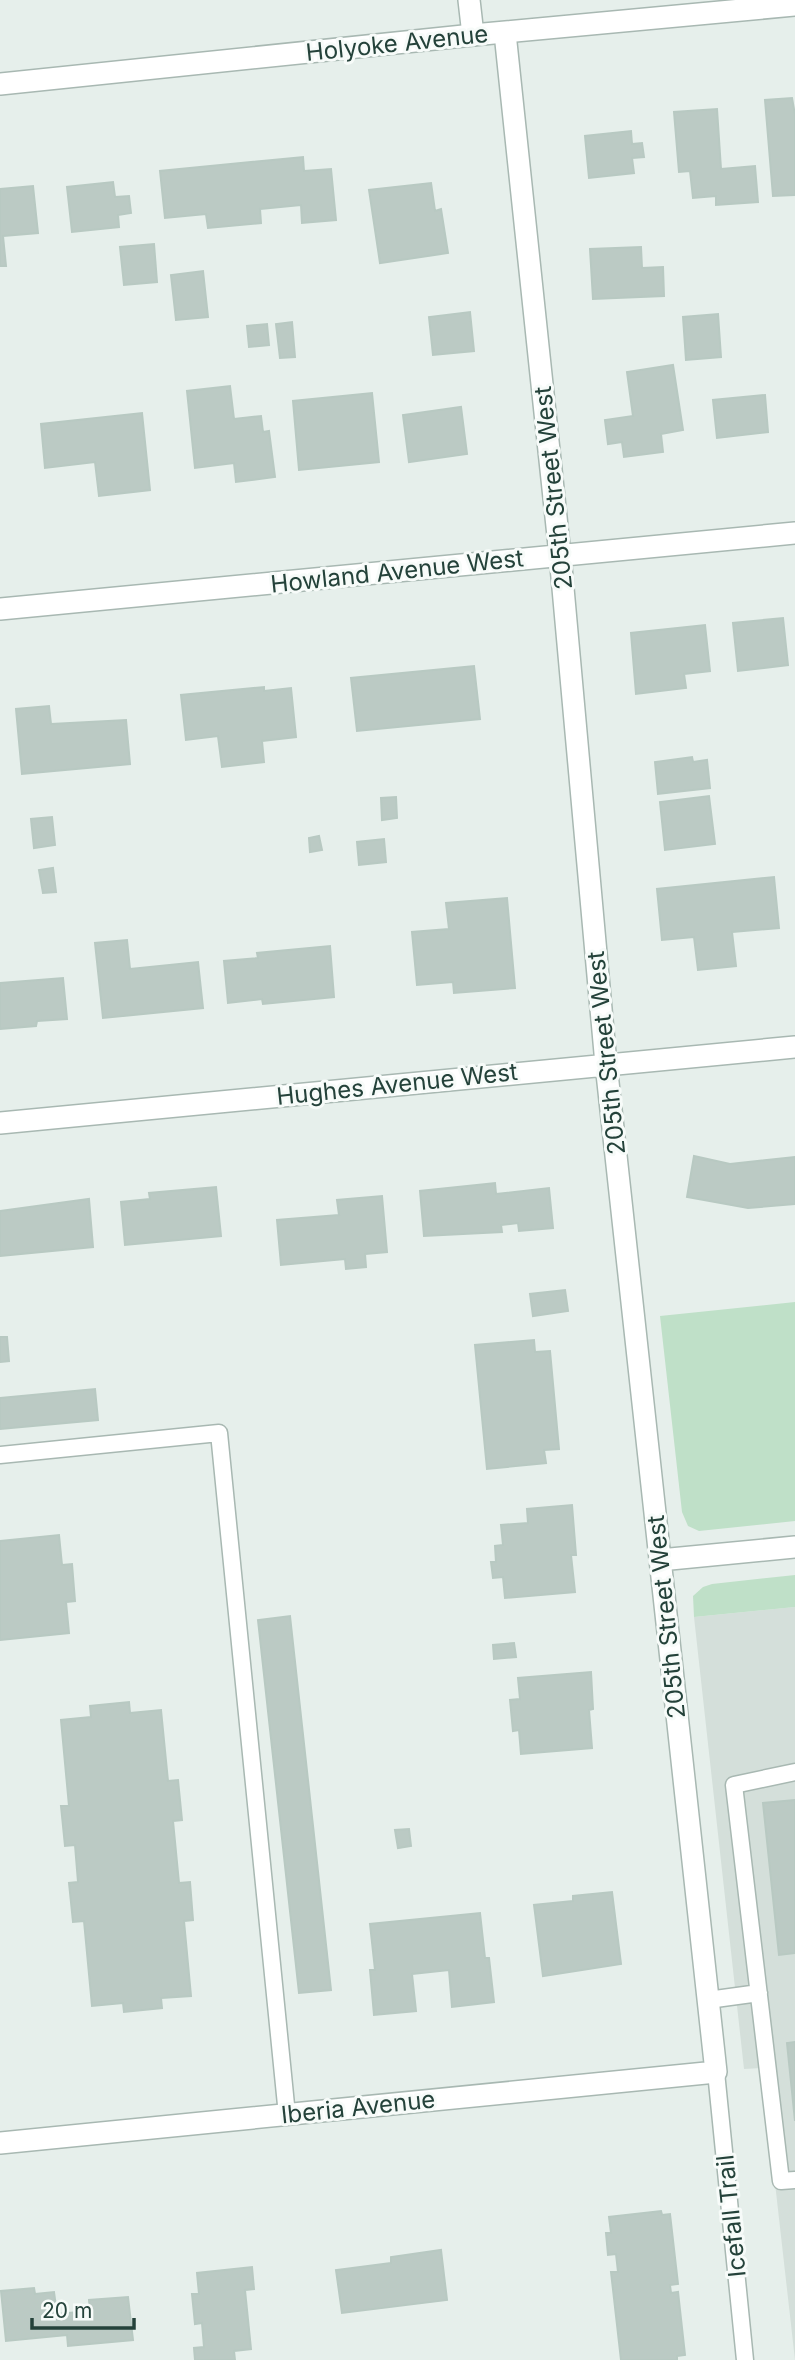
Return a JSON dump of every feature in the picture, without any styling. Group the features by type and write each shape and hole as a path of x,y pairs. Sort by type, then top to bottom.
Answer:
{"street":[{"path":"469,0 473,35"},
{"name":"Holyoke Avenue","path":"0,84 795,5"},
{"name":"205th Street West","path":"505,33 561,555 606,1064 716,2072"},
{"name":"Howland Avenue West","path":"0,609 795,533"},
{"name":"Hughes Avenue West","path":"0,1123 795,1047"},
{"path":"660,1560 795,1547"},
{"name":"Iberia Avenue","path":"0,2143 716,2072"}],"lane":[{"path":"0,1455 219,1433 287,2115"},
{"path":"795,1772 734,1785 781,2181 795,2180"},
{"path":"708,2000 759,1993"},
{"name":"Icefall Trail","path":"716,2072 745,2360"}],"shaded area":[{"path":"795,1607 795,2360 762,2068 744,2069 694,1617"}],"green space":[{"path":"795,1302 795,1521 699,1531 688,1526 682,1512 660,1316"},
{"path":"795,1575 795,1607 694,1617 693,1596 703,1587"}],"building":[{"path":"792,98 795,115 795,195 773,196 765,100"},
{"path":"717,109 721,169 755,166 758,202 716,205 716,196 693,198 690,171 679,172 674,112"},
{"path":"631,131 632,144 642,143 644,157 632,158 634,173 589,178 585,136"},
{"path":"303,157 304,171 331,169 336,220 302,223 301,205 260,209 261,223 208,228 206,214 165,218 160,171"},
{"path":"113,182 115,197 129,196 131,213 118,215 119,227 72,232 67,187"},
{"path":"431,183 435,211 441,209 448,253 380,263 369,190"},
{"path":"33,186 38,233 3,236 6,266 0,266 0,189"},
{"path":"154,244 157,282 124,285 120,247"},
{"path":"641,247 642,268 663,267 664,296 593,299 590,249"},
{"path":"203,271 208,317 176,320 171,275"},
{"path":"470,312 474,351 433,355 429,317"},
{"path":"718,314 721,357 686,360 683,317"},
{"path":"292,322 295,357 280,358 276,324"},
{"path":"267,324 269,345 249,347 247,326"},
{"path":"673,365 683,430 661,434 663,452 624,457 622,442 608,444 605,420 633,416 627,372"},
{"path":"230,386 234,419 261,416 263,432 269,431 275,477 236,482 234,463 195,468 187,391"},
{"path":"372,393 379,462 299,470 293,401"},
{"path":"765,395 768,432 717,438 713,400"},
{"path":"461,407 467,454 409,462 403,415"},
{"path":"142,413 150,490 99,496 95,462 45,468 41,424"},
{"path":"783,618 788,665 738,671 733,623"},
{"path":"705,625 710,671 684,674 686,688 636,694 631,633"},
{"path":"474,666 480,719 357,731 351,678"},
{"path":"264,687 264,691 291,688 296,737 262,741 264,762 222,767 218,736 186,740 181,695"},
{"path":"49,706 51,724 126,720 130,764 22,774 16,709"},
{"path":"692,757 693,762 707,760 710,788 658,794 655,762"},
{"path":"709,796 715,844 665,850 660,802"},
{"path":"396,797 397,818 382,820 381,798"},
{"path":"52,817 55,845 34,848 31,819"},
{"path":"319,836 322,850 310,852 309,838"},
{"path":"384,839 386,862 359,865 357,842"},
{"path":"53,868 56,892 43,893 39,870"},
{"path":"774,877 779,928 732,932 736,966 698,970 694,937 662,940 657,889"},
{"path":"507,898 515,988 454,993 453,982 417,985 412,932 449,929 446,903"},
{"path":"127,940 130,969 198,962 203,1008 103,1018 95,943"},
{"path":"330,946 334,997 263,1004 262,999 228,1003 224,961 258,958 257,953"},
{"path":"63,978 67,1019 37,1021 36,1026 0,1029 0,983"},
{"path":"694,1156 730,1164 795,1157 795,1204 748,1208 687,1197"},
{"path":"495,1183 496,1194 549,1188 553,1228 519,1231 518,1223 501,1225 502,1232 424,1236 420,1191"},
{"path":"216,1187 221,1236 125,1245 121,1202 150,1199 149,1193"},
{"path":"382,1196 387,1252 365,1254 366,1267 346,1269 345,1259 281,1265 277,1220 339,1215 337,1200"},
{"path":"89,1199 93,1247 0,1256 0,1211"},
{"path":"565,1290 568,1311 533,1316 530,1294"},
{"path":"0,1337 7,1337 9,1361 0,1362"},
{"path":"534,1340 535,1352 550,1351 559,1449 544,1450 546,1463 487,1469 475,1345"},
{"path":"95,1389 98,1420 0,1429 0,1398"},
{"path":"572,1505 576,1555 571,1555 575,1592 505,1598 503,1577 493,1578 491,1562 496,1562 495,1546 503,1545 501,1525 528,1523 527,1509"},
{"path":"59,1535 62,1565 72,1564 75,1601 66,1602 69,1633 0,1640 0,1541"},
{"path":"290,1616 331,1990 299,1993 258,1620"},
{"path":"514,1643 516,1657 494,1659 493,1645"},
{"path":"591,1672 593,1709 589,1710 592,1748 521,1754 519,1730 513,1731 510,1700 520,1699 518,1678"},
{"path":"129,1702 130,1713 161,1710 168,1781 178,1780 182,1820 173,1821 179,1883 190,1882 193,1920 184,1921 191,1996 161,1998 162,2008 124,2012 123,2003 92,2006 84,1921 73,1922 69,1883 78,1882 75,1845 65,1846 61,1806 69,1806 61,1720 91,1717 90,1706"},
{"path":"795,1800 795,1953 779,1955 763,1803"},
{"path":"409,1829 411,1846 398,1848 395,1830"},
{"path":"612,1892 621,1964 543,1976 534,1905 573,1901 573,1896"},
{"path":"480,1913 494,2002 452,2007 449,1970 412,1974 416,2011 374,2015 370,1970 375,1970 370,1924"},
{"path":"795,2042 795,2121 787,2043"},
{"path":"661,2211 662,2215 670,2214 678,2284 670,2285 671,2293 678,2292 685,2355 677,2356 677,2360 621,2360 611,2272 618,2272 616,2254 608,2255 606,2233 611,2233 609,2217"},
{"path":"441,2250 447,2300 342,2313 336,2270 391,2263 391,2257"},
{"path":"252,2267 254,2289 245,2290 251,2349 234,2351 235,2360 195,2360 194,2348 204,2347 202,2323 195,2324 192,2294 199,2294 197,2273"},
{"path":"34,2288 35,2294 54,2292 57,2314 90,2311 89,2300 128,2297 133,2340 68,2346 67,2335 6,2341 1,2291"}]}
